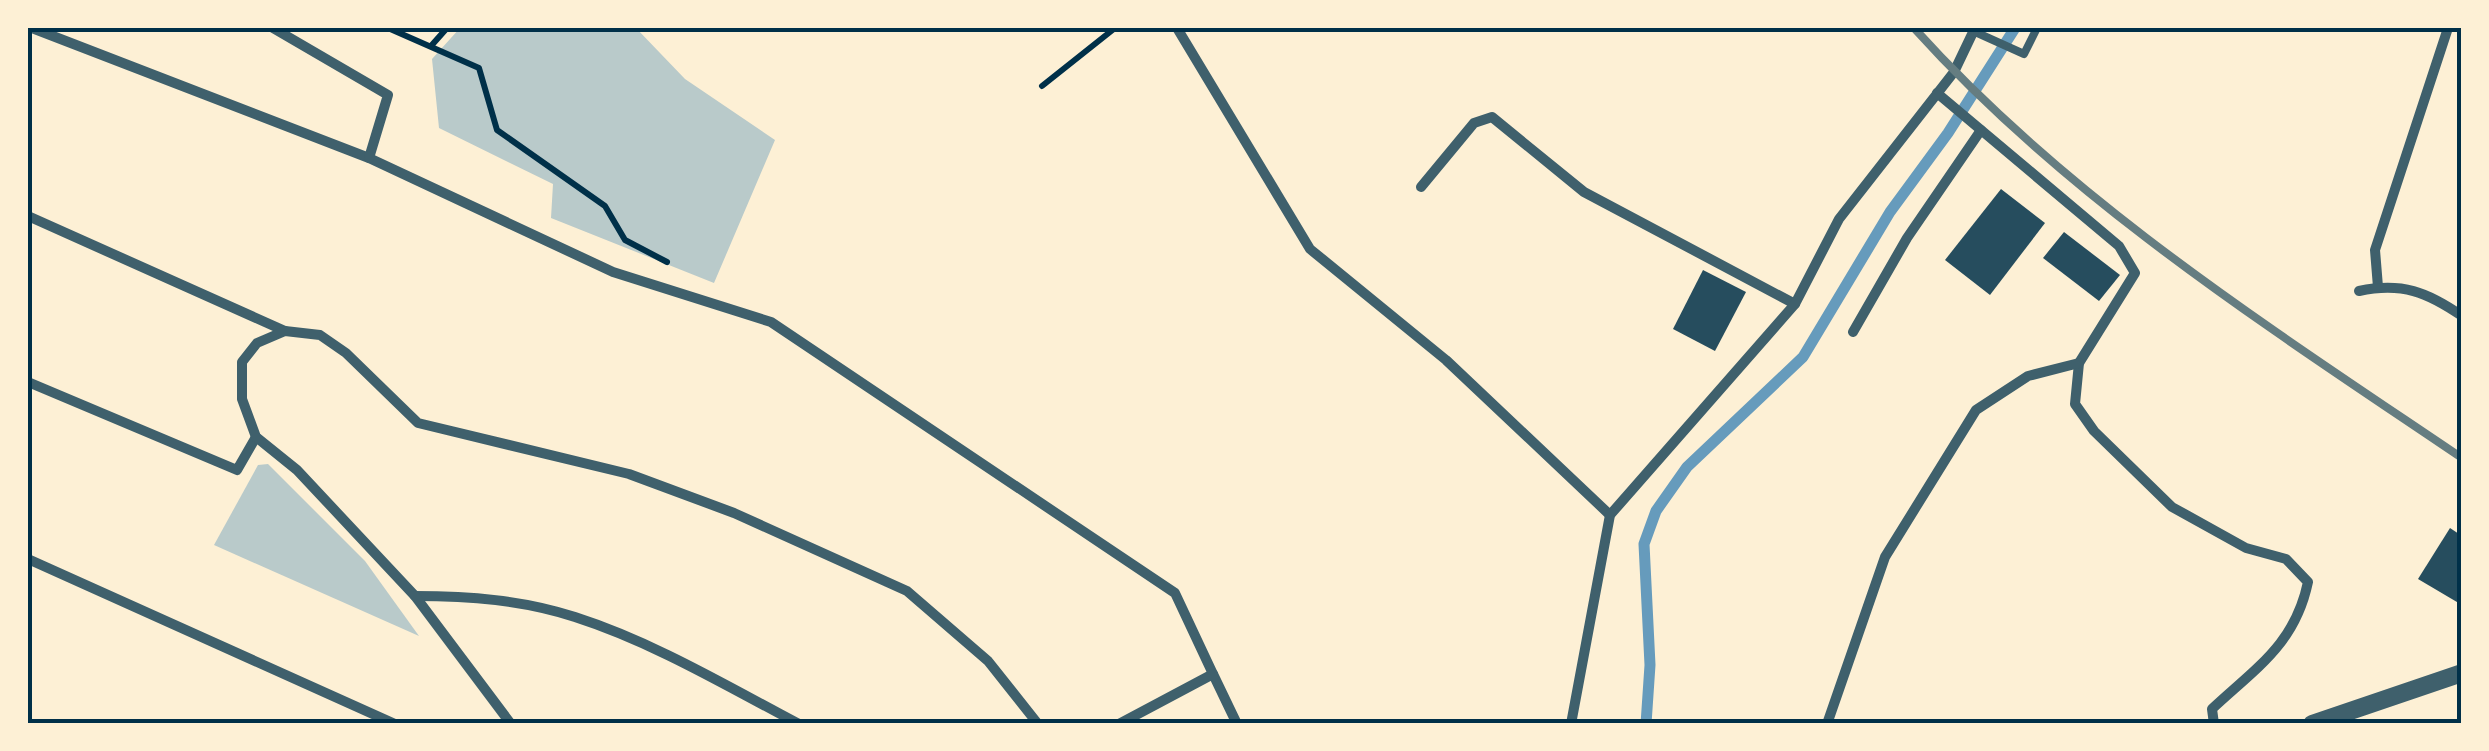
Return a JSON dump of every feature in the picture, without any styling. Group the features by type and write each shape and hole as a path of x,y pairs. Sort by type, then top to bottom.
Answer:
{"street":[{"path":"32,28 369,158 613,272 771,322 866,382 1174,593 1237,724"},
{"path":"273,28 388,95 369,158"},
{"path":"1177,28 1310,249 1446,360 1610,515"},
{"path":"2378,287 2374,250 2448,28"},
{"path":"1572,723 1610,515 1795,304 1839,218 1954,72 1975,30"},
{"path":"1937,93 2118,246 2135,273 2079,363 2075,404 2094,431 2172,507 2246,548 2286,559 2308,582 2300,618 2284,640 2212,708 2214,724"},
{"path":"1421,188 1474,123 1492,118 1584,192 1795,304"},
{"path":"1852,332 1907,238 1981,130"},
{"path":"28,216 284,331 320,335 346,354 418,423 629,474 734,513 907,591 988,661 1038,724"},
{"path":"2359,292 2378,287 2426,292 2462,316"},
{"path":"284,331 257,343 242,362 242,398 256,437 297,470 415,596 511,724"},
{"path":"1828,724 1885,557 1976,410 2028,376 2079,363"},
{"path":"28,382 236,470 256,437"},
{"path":"28,559 395,724"},
{"path":"415,596 480,596 575,617 695,670 799,724"},
{"path":"2312,724 2462,673"},
{"path":"1119,724 1213,674"}],"lane":[{"path":"1975,30 2024,54 2037,28"}],"path":[{"path":"388,28 480,68 498,130 604,206 625,240 698,278 693,295"},
{"path":"432,46 447,28"},
{"path":"1042,86 1115,28"}],"shaded area":[{"path":"460,28 636,28 685,79 775,140 714,283 551,218 553,184 439,128 432,59"},
{"path":"268,464 365,561 419,636 214,545 258,465"}],"building":[{"path":"2001,189 2045,223 1990,295 1945,260"},
{"path":"2064,232 2120,275 2099,301 2043,258"},
{"path":"1703,270 1746,292 1715,351 1673,329"},
{"path":"2450,528 2462,536 2462,605 2418,579"}],"waterway":[{"path":"1646,724 1650,665 1644,544 1656,511 1687,467 1803,357 1890,212 1948,133 2015,28"}],"railway":[{"path":"1914,28 1974,91 2105,206 2245,310 2462,458"}]}
